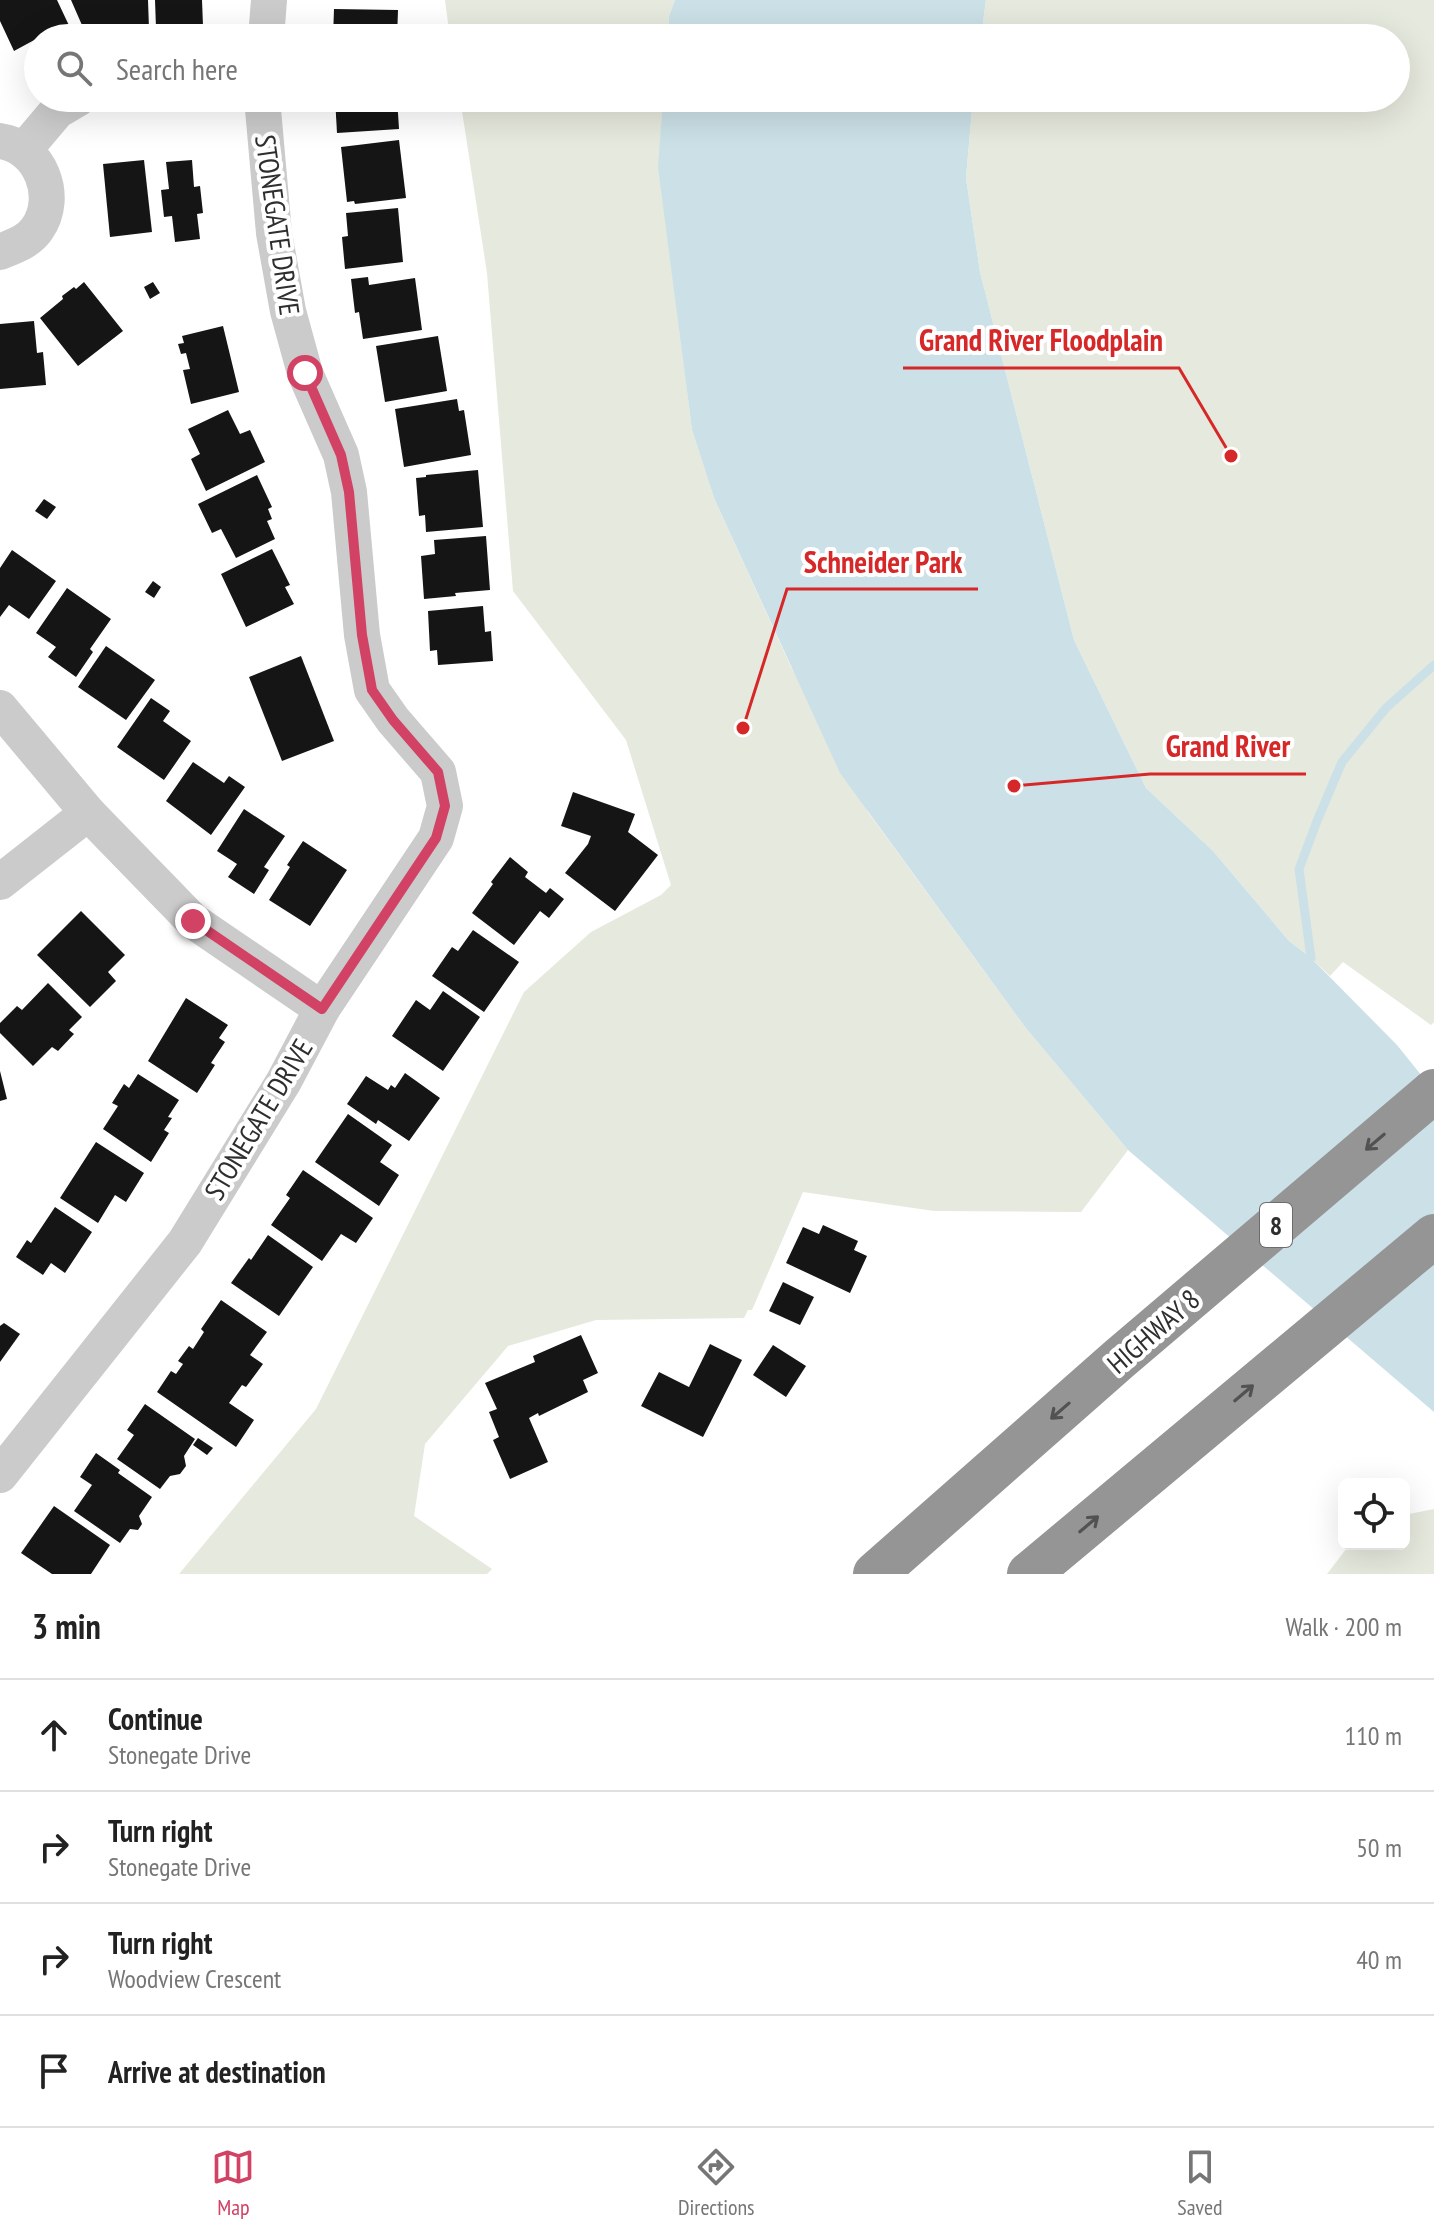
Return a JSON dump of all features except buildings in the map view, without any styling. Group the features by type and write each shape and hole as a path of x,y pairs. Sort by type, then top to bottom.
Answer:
{"highway":[{"name":"HIGHWAY 8","path":"875,1574 1119,1359 1434,1091"},
{"path":"1029,1574 1434,1236"}],"street":[{"path":"267,24 269,0"},
{"path":"0,252 24,242 38,228 47,206 47,186 40,168 12,146 56,112"},
{"name":"STONEGATE DRIVE","path":"0,1475 185,1242 284,1081 322,1009 436,838 445,806 438,772 393,720 372,690 362,635 349,492 341,455 305,373 288,311 274,233 263,112"},
{"path":"0,708 88,813 193,921 322,1009"},
{"path":"0,882 88,813"}],"shaded area":[{"path":"445,0 675,0 669,24 448,24"},
{"path":"986,0 1434,0 1434,1022 1431,1025 1343,962 1330,976 1289,941 1213,851 1146,788 1074,640 980,272 966,178 972,112 1410,112 1410,24 983,24"},
{"path":"462,112 662,112 659,167 692,430 714,498 791,667 868,812 1025,1027 1128,1150 1081,1212 934,1211 803,1192 752,1310 748,1310 744,1318 596,1320 508,1346 425,1444 414,1516 492,1569 487,1574 179,1574 316,1409 524,992 591,932 661,895 671,885 626,740 513,591 487,273"},
{"path":"1434,1509 1434,1574 1327,1574 1345,1550 1410,1550 1410,1514"}],"water":[{"path":"675,0 986,0 983,24 669,24"},
{"path":"662,112 972,112 966,178 980,272 1074,640 1146,788 1213,851 1289,941 1311,958 1397,1045 1434,1091 1434,1412 1128,1150 1025,1027 840,773 714,498 692,430 658,167"}],"waterway":[{"path":"1311,958 1299,869 1317,821 1342,762 1386,708 1434,665"}],"place":[{"name":"Grand River Floodplain","path":"1231,456"},
{"name":"Schneider Park","path":"743,728"},
{"name":"Grand River","path":"1014,786"}],"route":[{"path":"193,921 322,1009 436,838 445,806 438,772 393,720 372,690 362,635 349,492 341,455 305,373"}]}
